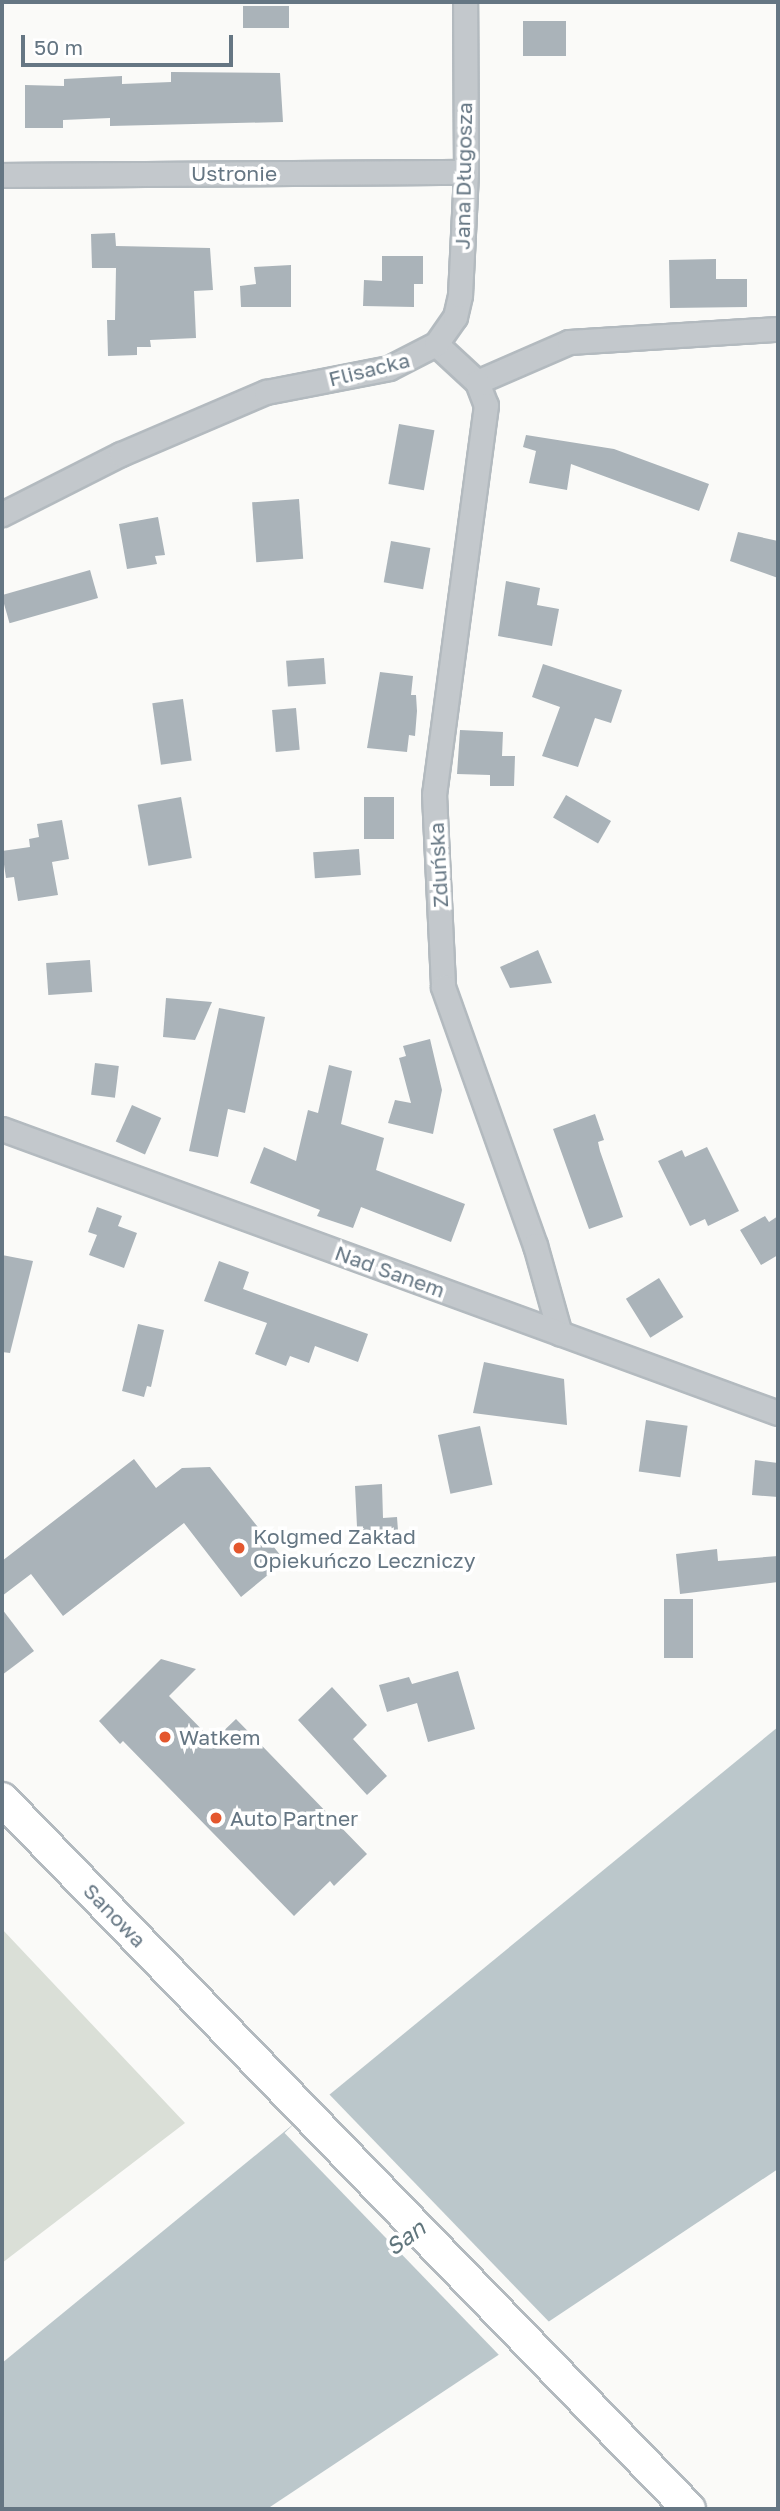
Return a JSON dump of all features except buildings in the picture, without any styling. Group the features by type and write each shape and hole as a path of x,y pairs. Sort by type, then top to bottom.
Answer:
{"main road":[{"name":"Sanowa","path":"2,1799 690,2509"}],"street":[{"name":"Jana Długosza","path":"436,344 455,317 460,295 466,172 465,2"},
{"name":"Ustronie","path":"2,175 466,172"},
{"path":"477,382 569,342 778,329"},
{"name":"Flisacka","path":"2,514 121,454 266,392 389,368 436,344 477,382"},
{"name":"Zduńska","path":"477,382 486,405 435,793 443,987 535,1245 560,1334"},
{"name":"Nad Sanem","path":"2,1129 778,1413"}],"shaded area":[{"path":"2,1929 185,2123 2,2263"}],"water":[{"name":"San","path":"778,1727 778,2169 267,2509 2,2509 2,2363"}],"pier":[{"path":"327,2092 551,2324 509,2365 285,2133"}],"place":[{"name":"Kolgmed Zakład Opiekuńczo Leczniczy","path":"239,1548"},
{"name":"Watkem","path":"165,1737"},
{"name":"Auto Partner","path":"216,1818"}]}
